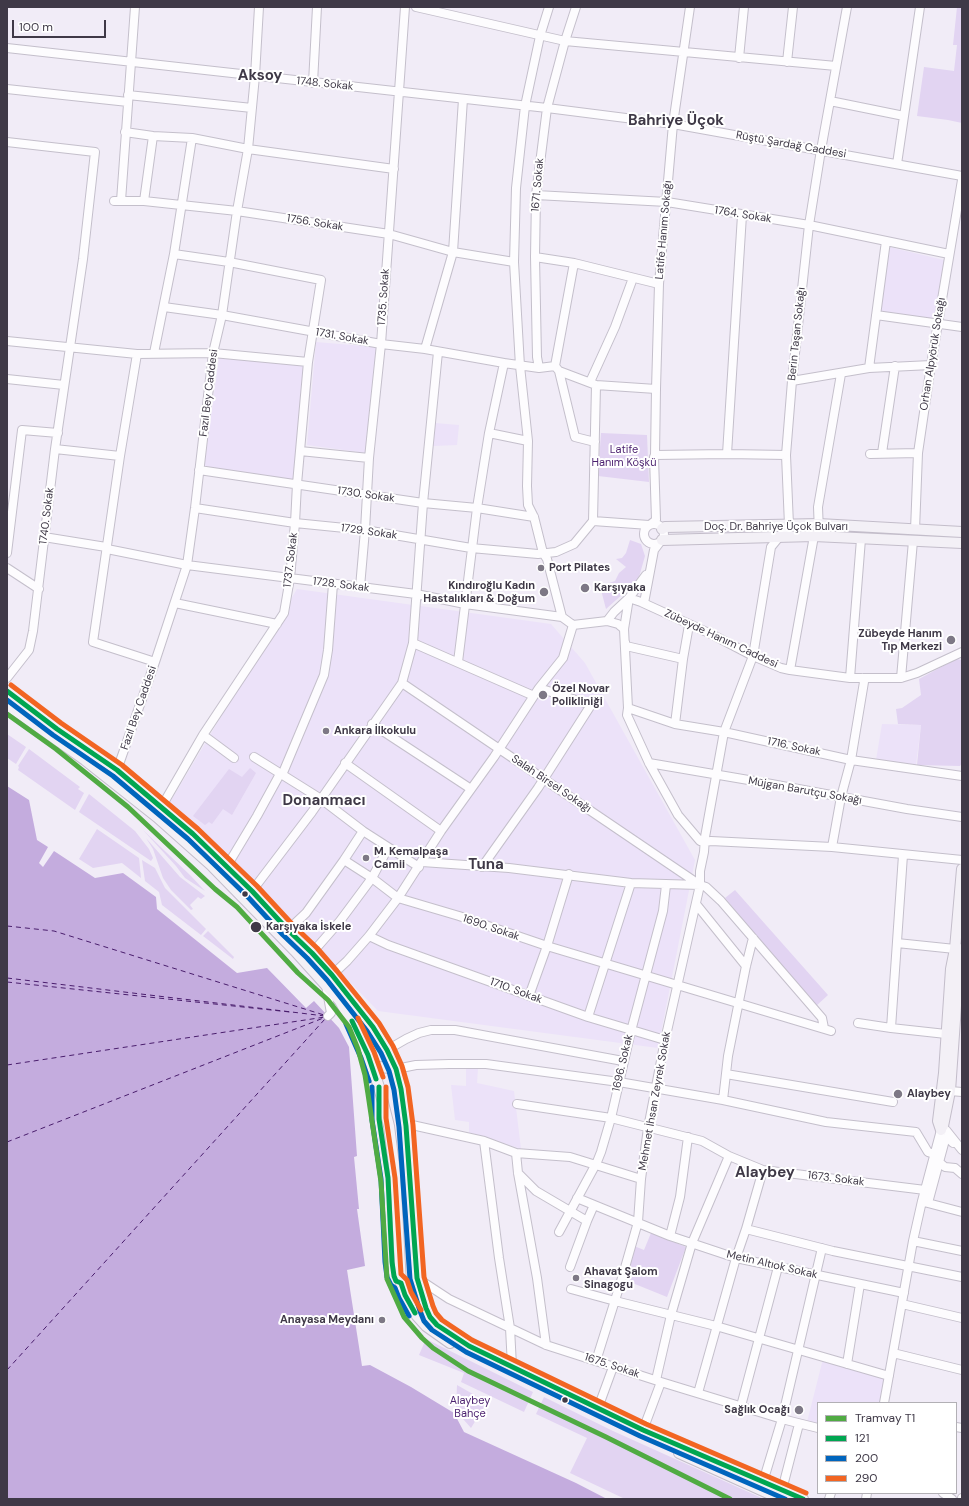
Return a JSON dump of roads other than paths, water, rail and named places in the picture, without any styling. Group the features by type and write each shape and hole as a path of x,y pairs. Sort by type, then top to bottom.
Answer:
{"main road":[{"name":"Doç. Dr. Bahriye Üçok Bulvarı","path":"661,528 819,524 962,532"},
{"name":"Doç. Dr. Bahriye Üçok Bulvarı","path":"661,541 779,536 818,536 962,543"},
{"path":"11,694 57,729 118,770 162,806 227,866 312,953 332,975 373,1027 387,1050 396,1069 401,1090 406,1126 417,1278 426,1308 430,1317 437,1325 470,1346 642,1430 763,1482 782,1494"},
{"path":"11,694 11,699 7,706 86,760 157,817 211,865 296,951 340,1001 360,1038 375,1076 389,1126 398,1221 401,1283 404,1294 417,1316 426,1326 453,1344 722,1473 782,1494 803,1499"},
{"path":"941,1130 944,1125 950,1091 959,1015 959,950 962,869"},
{"path":"941,1130 938,1121 944,1072 951,969 959,950 962,924"},
{"path":"375,1076 382,1067 396,1069"},
{"path":"401,1283 407,1286 414,1286 417,1278"}],"street":[{"path":"135,7 125,132 153,136 192,138 248,149 394,169"},
{"name":"Fazıl Bey Caddesi","path":"118,770 156,662 187,565 213,353 222,315 229,262 248,149 255,76 259,7"},
{"path":"313,83 317,7"},
{"name":"1735. Sokak","path":"360,587 369,458 381,344 405,7"},
{"path":"416,7 565,41 682,53 836,66"},
{"name":"1671. Sokak","path":"549,7 540,36 525,106 516,188 514,262 520,366 528,441 528,504 534,517 543,553 547,560 562,617"},
{"name":"1671. Sokak","path":"539,368 537,357 535,257 536,195 547,108 576,7"},
{"name":"Latife Hanım Sokağı","path":"650,525 656,520 654,457 659,284 673,124 682,53 690,7"},
{"path":"739,58 744,7"},
{"path":"786,62 793,7"},
{"name":"Berin Taşan Sokağı","path":"789,525 786,454 792,381 809,225 847,7"},
{"path":"897,164 920,7"},
{"name":"1748. Sokak","path":"7,48 525,106"},
{"path":"7,88 252,108"},
{"path":"425,349 453,252 463,99"},
{"path":"830,101 904,116"},
{"name":"Rüştü Şardağ Caddesi","path":"525,106 673,124 962,176"},
{"name":"1756. Sokak","path":"125,132 117,201 144,201 237,211 389,234 453,252 514,262"},
{"path":"144,201 153,136"},
{"path":"154,354 174,254 192,138"},
{"name":"1740. Sokak","path":"7,142 95,152 83,259 55,449 34,631 29,650 7,678"},
{"name":"Orhan Alpyörük Sokağı","path":"915,530 918,454 930,365 962,180"},
{"name":"1764. Sokak","path":"536,195 667,202 809,225 949,254"},
{"path":"727,454 742,215"},
{"path":"869,368 886,241"},
{"path":"174,254 229,262"},
{"path":"535,257 574,263 659,284"},
{"name":"1737. Sokak","path":"162,806 203,735 284,613 290,578 308,362 321,280 229,262"},
{"path":"574,263 557,369 575,437 595,442"},
{"path":"633,278 593,384 595,442 593,521 650,525 655,524 661,528 664,534 654,550 643,602"},
{"name":"1731. Sokak","path":"164,308 222,315 381,344 425,349 520,366 557,369"},
{"path":"876,315 962,327"},
{"path":"7,341 70,346 137,354 213,353 308,362"},
{"path":"252,891 321,799 402,683 413,643 423,503 438,352"},
{"path":"137,354 120,456 93,642 156,662"},
{"path":"458,662 477,508 489,433 504,363"},
{"path":"792,381 841,374 869,368 930,365"},
{"path":"882,453 895,366"},
{"path":"557,369 593,384 656,389"},
{"path":"790,670 819,532 818,507 841,374"},
{"path":"7,379 64,385"},
{"path":"7,554 22,430 58,433"},
{"path":"489,433 528,441"},
{"path":"55,449 120,456"},
{"path":"300,451 369,458"},
{"path":"655,455 786,454"},
{"path":"870,454 918,454"},
{"name":"Latife Hanım Sokağı","path":"655,455 657,458 661,528"},
{"name":"1730. Sokak","path":"199,470 423,503 477,508 534,517"},
{"name":"1729. Sokak","path":"195,508 295,523 365,530 471,548 543,553 556,552 574,544 593,521"},
{"path":"643,602 649,555 644,533 650,525"},
{"path":"753,656 770,547 789,525"},
{"name":"1728. Sokak","path":"44,537 107,548 187,565 416,594 465,604 562,617 573,625"},
{"path":"850,678 861,539"},
{"path":"647,541 653,544 661,541"},
{"path":"901,678 912,541"},
{"path":"7,568 39,589"},
{"path":"607,621 629,598 646,575"},
{"path":"227,866 281,775 324,675 328,650 333,584"},
{"path":"629,598 624,629 628,708 627,715 649,763 678,815 700,841 832,847 962,860"},
{"name":"Zübeyde Hanım Caddesi","path":"629,598 643,602 753,656 781,668 790,670 850,678 901,678 958,656 962,652"},
{"path":"175,603 277,624"},
{"path":"328,1016 331,1013 326,984 332,975 347,961 369,936 398,898 441,831 472,789 539,688 563,658 573,625 607,621 618,624 624,629"},
{"path":"675,724 689,624"},
{"path":"624,642 626,646 683,660"},
{"path":"413,643 534,696"},
{"name":"Mehmet İhsan Zeyrek Sokak","path":"596,1361 638,1222 641,1179 655,1088 700,886 700,871 724,732 753,656"},
{"path":"832,847 841,797 851,760 864,682 862,678"},
{"name":"Salah Birsel Sokağı","path":"402,683 700,886 706,887 721,901 822,1018 827,1030"},
{"path":"482,867 543,779 591,705 539,688"},
{"name":"1716. Sokak","path":"628,708 675,724 724,732 851,760 962,776"},
{"path":"372,724 472,789"},
{"path":"203,735 234,758"},
{"path":"254,758 321,799 388,848 420,865 509,868 568,874 631,883 700,886"},
{"path":"345,763 441,831"},
{"name":"Müjgan Barutçu Sokağı","path":"649,763 907,809 962,816"},
{"path":"288,930 306,913 363,831"},
{"path":"312,953 340,921 372,878 388,848"},
{"path":"891,1028 903,855"},
{"name":"1690. Sokak","path":"344,860 372,878 398,898 458,916 547,946 827,1030"},
{"path":"529,996 547,946 568,874"},
{"path":"588,1017 631,883"},
{"name":"1696. Sokak","path":"559,1232 601,1152 611,1118 631,1031 663,911 666,885"},
{"path":"696,904 746,966"},
{"name":"1710. Sokak","path":"369,936 388,945 588,1017 665,1040"},
{"path":"723,1100 728,1056 738,1003 753,938"},
{"path":"897,943 959,950"},
{"path":"858,1023 946,1034"},
{"path":"387,1050 420,1033 431,1030 455,1030 624,1061"},
{"path":"396,1069 422,1065 486,1064 655,1088 723,1100 826,1122 916,1132 928,1152 937,1158 945,1167 955,1168 962,1174"},
{"path":"726,1074 893,1102"},
{"path":"950,1091 962,1092"},
{"name":"1673. Sokak","path":"518,1104 611,1118 688,1137 702,1141 729,1156 763,1170 925,1190"},
{"path":"406,1126 484,1141 516,1154 570,1156 641,1179"},
{"path":"884,1402 913,1241 937,1158 941,1130 946,1130 962,1150"},
{"path":"670,1236 680,1197 688,1137"},
{"path":"925,1202 925,1190 945,1140 947,1138 950,1139 962,1154"},
{"path":"484,1141 499,1258 510,1328 512,1366"},
{"path":"516,1154 518,1173 537,1278 546,1345"},
{"path":"642,1430 659,1381 671,1315 692,1243 729,1156"},
{"path":"698,1393 716,1326 763,1170"},
{"path":"518,1173 536,1191 570,1212 587,1220"},
{"name":"Metin Altıok Sokak","path":"577,1198 670,1236 736,1258 904,1293"},
{"path":"925,1202 962,1212"},
{"path":"570,1267 594,1205"},
{"path":"746,1229 822,1248 962,1277"},
{"path":"913,1241 962,1251"},
{"path":"763,1482 782,1419 822,1248"},
{"path":"741,1406 778,1267"},
{"name":"1675. Sokak","path":"417,1278 449,1299 546,1345 782,1419 817,1428"},
{"path":"847,1364 860,1284"},
{"path":"571,1289 716,1326 889,1376"},
{"path":"902,1304 962,1318"},
{"path":"894,1353 962,1370"},
{"path":"598,1408 614,1367"},
{"path":"782,1494 799,1424"}],"tram line":[{"name":"T1","path":"7,714 56,749 128,807 215,889 237,907 298,973 328,1000 349,1027 358,1049 368,1094 381,1182 387,1279 404,1317 422,1338 433,1348 468,1371 606,1437 730,1499"}],"place":[{"name":"Port Pilates","path":"541,568"},
{"name":"Karşıyaka","path":"585,588"},
{"name":"Kındıroğlu Kadın Hastalıkları & Doğum","path":"544,592"},
{"name":"Zübeyde Hanım Tıp Merkezi","path":"951,640"},
{"name":"Özel Novar Polikliniği","path":"543,695"},
{"name":"Ankara İlkokulu","path":"326,731"},
{"name":"M. Kemalpaşa Camii","path":"366,858"},
{"name":"Karşıyaka İskele","path":"256,927"},
{"name":"Alaybey","path":"898,1094"},
{"name":"Ahavat Şalom Sinagogu","path":"576,1278"},
{"name":"Anayasa Meydanı","path":"382,1320"},
{"name":"Sağlık Ocağı","path":"799,1410"}],"district":[{"name":"Aksoy","path":"260,76"},
{"name":"Bahriye Üçok","path":"676,121"},
{"name":"Donanmacı","path":"324,801"},
{"name":"Tuna","path":"486,865"},
{"name":"Alaybey","path":"765,1173"}],"park label":[{"name":"Latife Hanım Köşkü","path":"624,456"},
{"name":"Alaybey Bahçe","path":"470,1407"}]}
